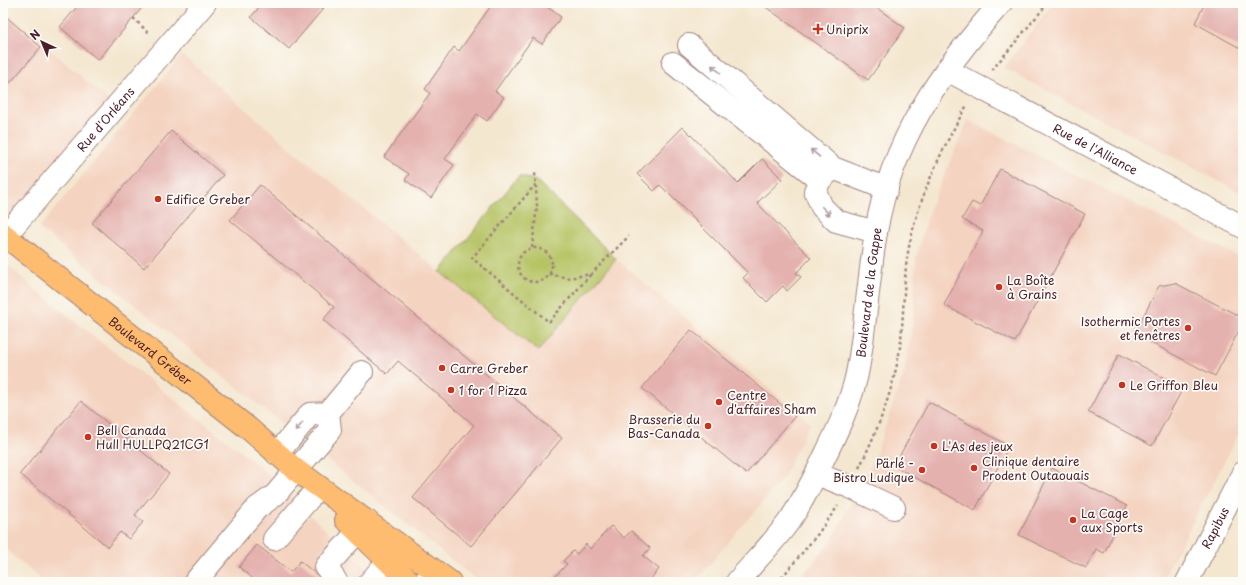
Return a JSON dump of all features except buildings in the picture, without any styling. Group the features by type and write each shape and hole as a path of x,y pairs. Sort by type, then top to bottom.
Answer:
{"main road":[{"name":"Boulevard Gréber","path":"4,235 248,428 395,554 436,578"},
{"name":"Boulevard Gréber","path":"395,554 410,582"}],"street":[{"name":"Rue d'Orléans","path":"4,235 205,3"},
{"name":"Boulevard de la Gappe","path":"737,582 790,520 810,488 837,432 856,378 861,353 876,232 887,189 903,144 914,120 947,70 1001,3"},
{"path":"688,45 826,174"},
{"path":"673,63 756,130 826,174 887,189"},
{"name":"Rue de l'Alliance","path":"947,70 1243,227"},
{"path":"826,174 815,191 822,207 836,221 876,232"},
{"path":"277,454 310,414 328,412 362,372"},
{"path":"195,582 258,508 275,494 330,430 328,412"},
{"name":"Rapibus","path":"1187,582 1243,473"},
{"path":"817,474 850,487 894,508"},
{"path":"274,538 318,488"},
{"path":"335,582 336,581 326,567 362,526"},
{"path":"370,582 395,554"}],"path":[{"path":"778,582 817,535 844,497 868,449 891,386 899,354 910,243 917,216 936,167 978,86 1048,3"},
{"path":"532,248 537,206 535,172"},
{"path":"536,184 472,258 549,322 591,274 629,236"},
{"path":"532,248 543,250 550,258 551,269 549,274 535,282 530,281 521,274 518,269 519,258 527,250 532,248"},
{"path":"549,274 569,278 591,274"}],"shaded area":[{"path":"1053,3 1243,3 1243,194 1004,68"},
{"path":"3,9 116,107 3,234"},
{"path":"182,55 287,145 538,351 616,259 810,423 782,480 695,582 479,582 39,228"},
{"path":"968,120 1243,259 1243,426 1161,582 797,582 829,544 873,462 904,373 913,320 916,258 930,208"},
{"path":"3,262 73,320 254,462 359,561 378,582 44,582 3,547"}],"green space":[{"path":"519,176 537,181 616,259 538,351 440,272"}],"place":[{"name":"Uniprix","path":"818,29"},
{"name":"Edifice Greber","path":"158,199"},
{"name":"La Boîte à Grains","path":"999,287"},
{"name":"Isothermic Portes et fenêtres","path":"1188,328"},
{"name":"Carre Greber","path":"442,368"},
{"name":"Le Griffon Bleu","path":"1122,385"},
{"name":"1 for 1 Pizza","path":"451,390"},
{"name":"Centre d'affaires Sham","path":"719,402"},
{"name":"Brasserie du Bas-Canada","path":"708,426"},
{"name":"Bell Canada Hull HULLPQ21CG1","path":"88,437"},
{"name":"L'As des jeux","path":"934,446"},
{"name":"Clinique dentaire Prodent Outaouais","path":"974,468"},
{"name":"Pärlé - Bistro Ludique","path":"922,470"},
{"name":"La Cage aux Sports","path":"1073,520"}]}
